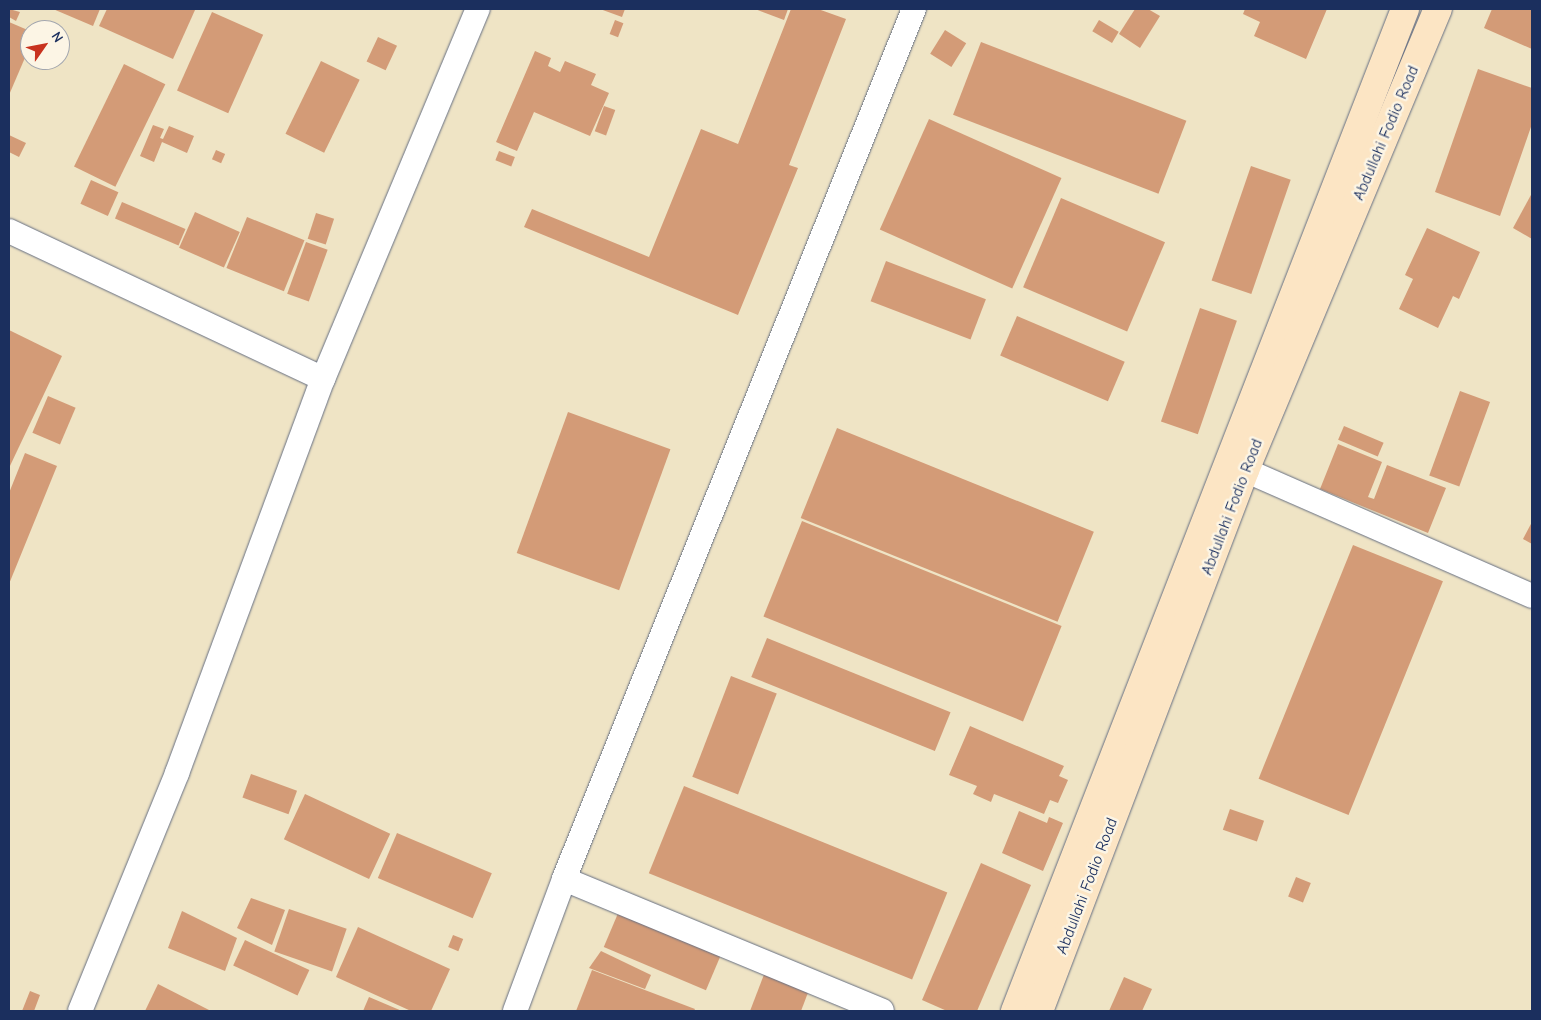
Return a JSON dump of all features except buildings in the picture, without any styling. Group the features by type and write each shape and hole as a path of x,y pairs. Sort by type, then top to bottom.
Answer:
{"main road":[{"name":"Abdullahi Fodio Road","path":"1015,1011 1405,9"},
{"name":"Abdullahi Fodio Road","path":"1039,1011 1245,470 1438,9"}],"street":[{"path":"80,1011 177,773 323,379 478,9"},
{"path":"515,1011 564,879 914,9"},
{"path":"9,231 323,379"},
{"path":"1245,470 1532,596"},
{"path":"564,879 882,1011"}]}
